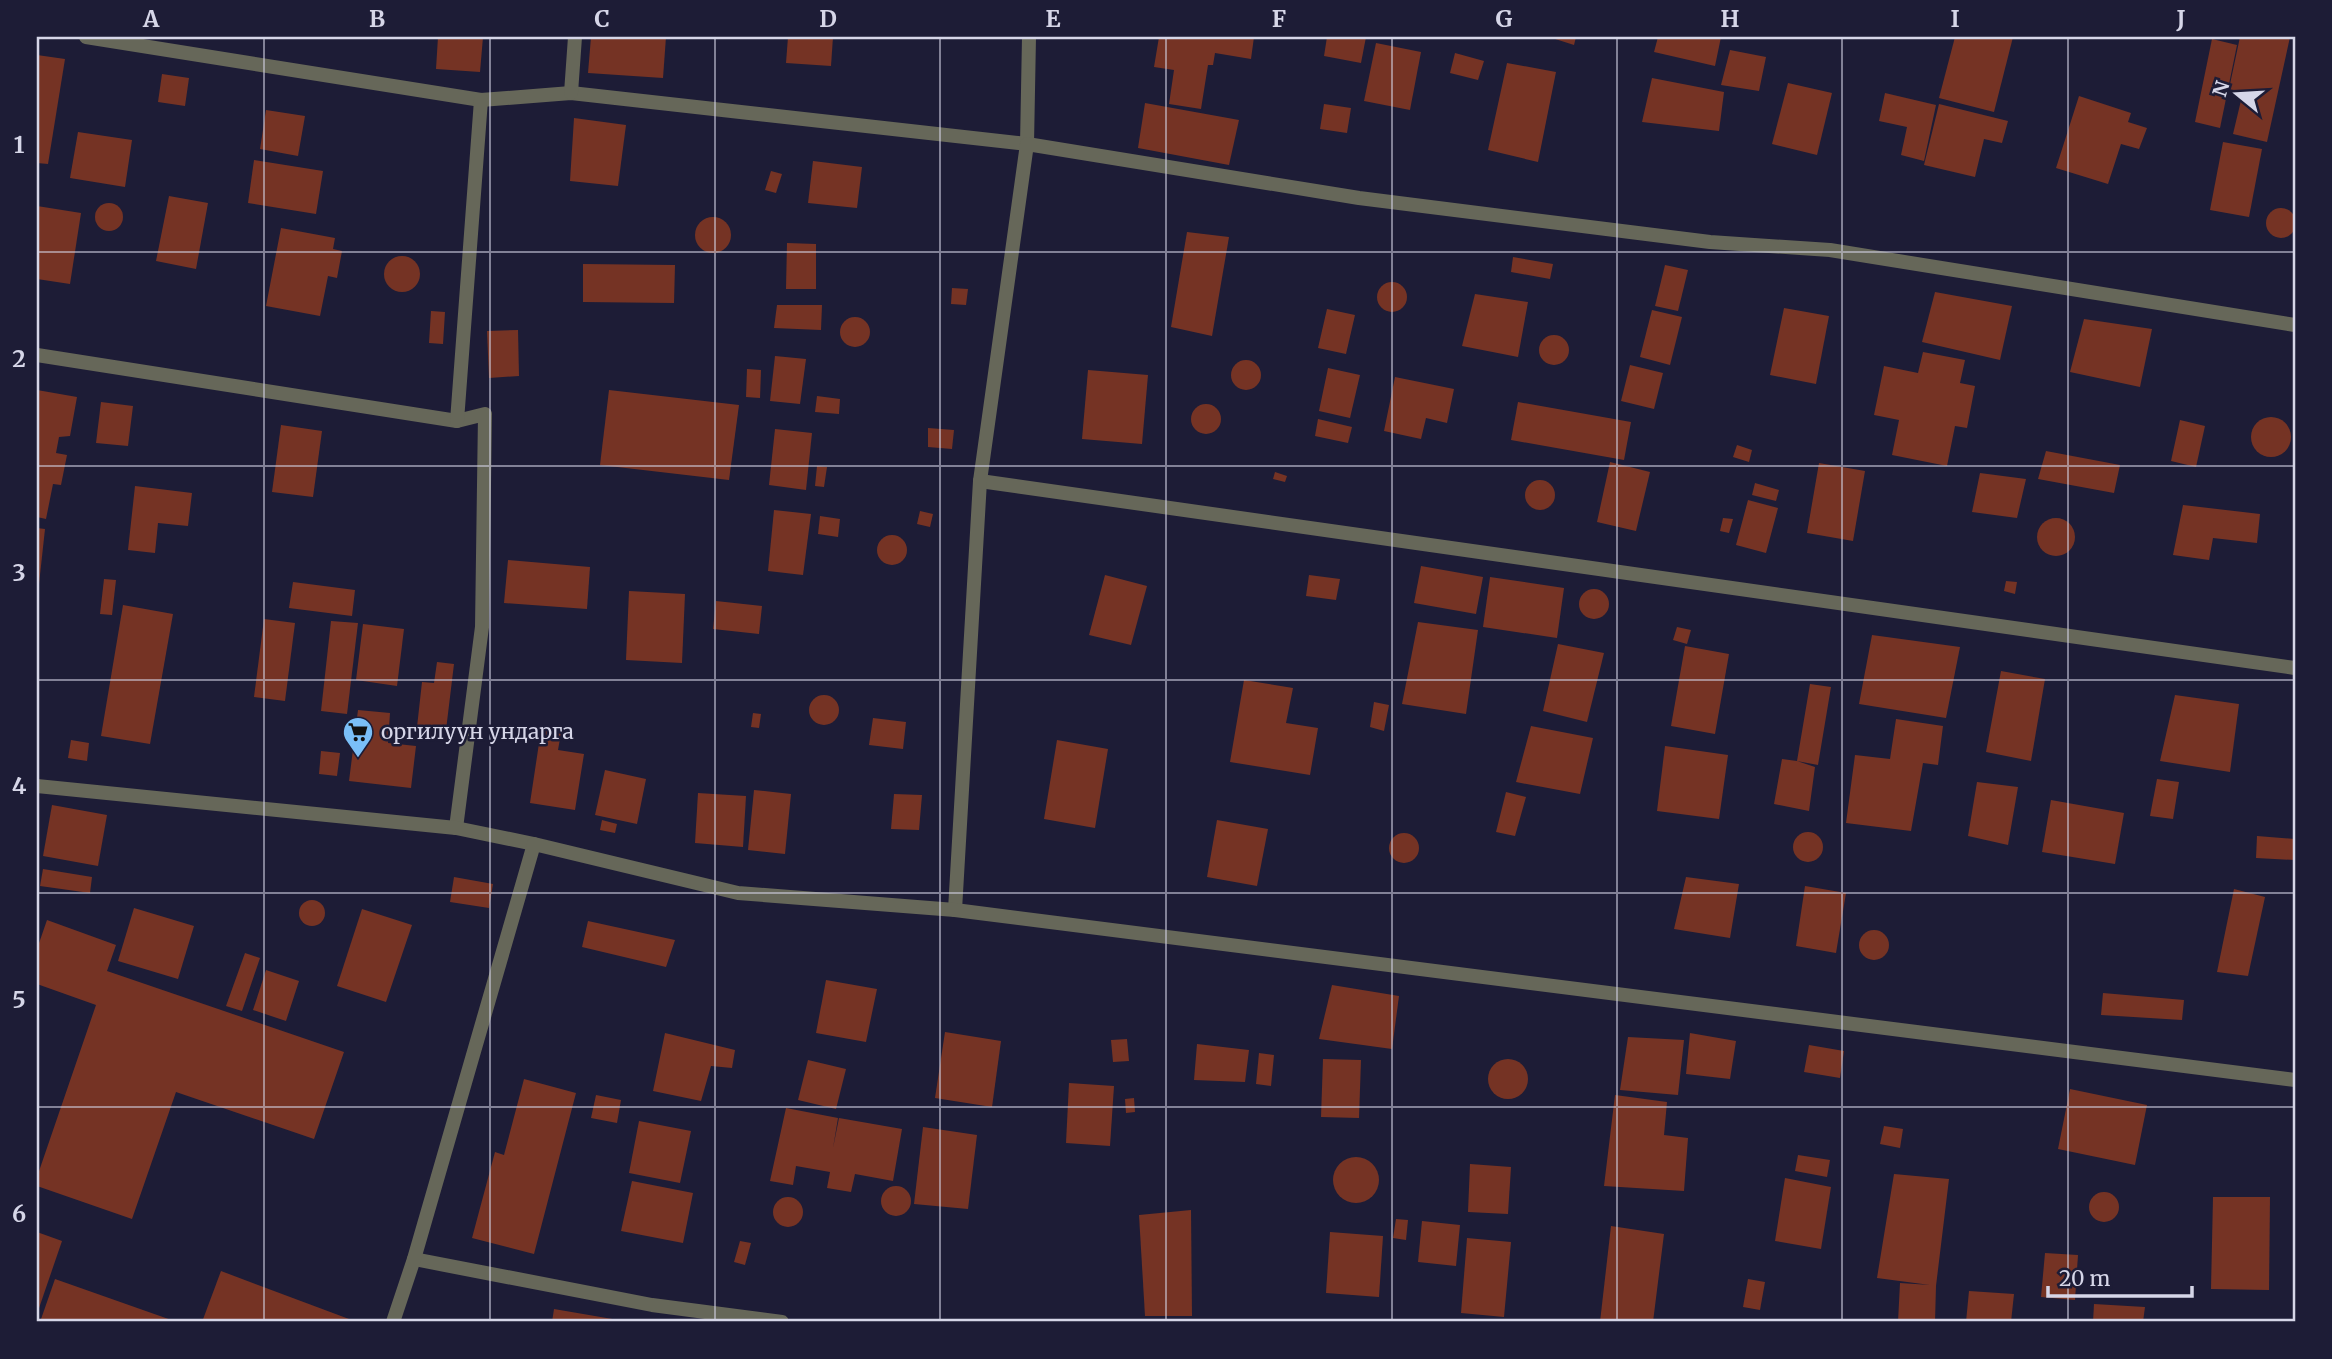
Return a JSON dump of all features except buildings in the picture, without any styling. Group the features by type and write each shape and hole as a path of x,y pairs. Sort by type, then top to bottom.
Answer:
{"street":[{"path":"86,37 481,100 571,93 1027,144 1359,198 1710,242 1829,250 2295,325"},
{"path":"571,93 575,37"},
{"path":"955,910 980,481 1027,144 1029,37"},
{"path":"457,421 481,100"},
{"path":"37,355 457,421 485,414 482,627 456,828"},
{"path":"980,481 2295,668"},
{"path":"37,786 456,828 738,893 955,910 2295,1080"},
{"path":"393,1322 414,1259 534,844"},
{"path":"414,1259 652,1306 782,1322"}],"place":[{"name":"оргилуун ундарга","path":"358,759"}]}
